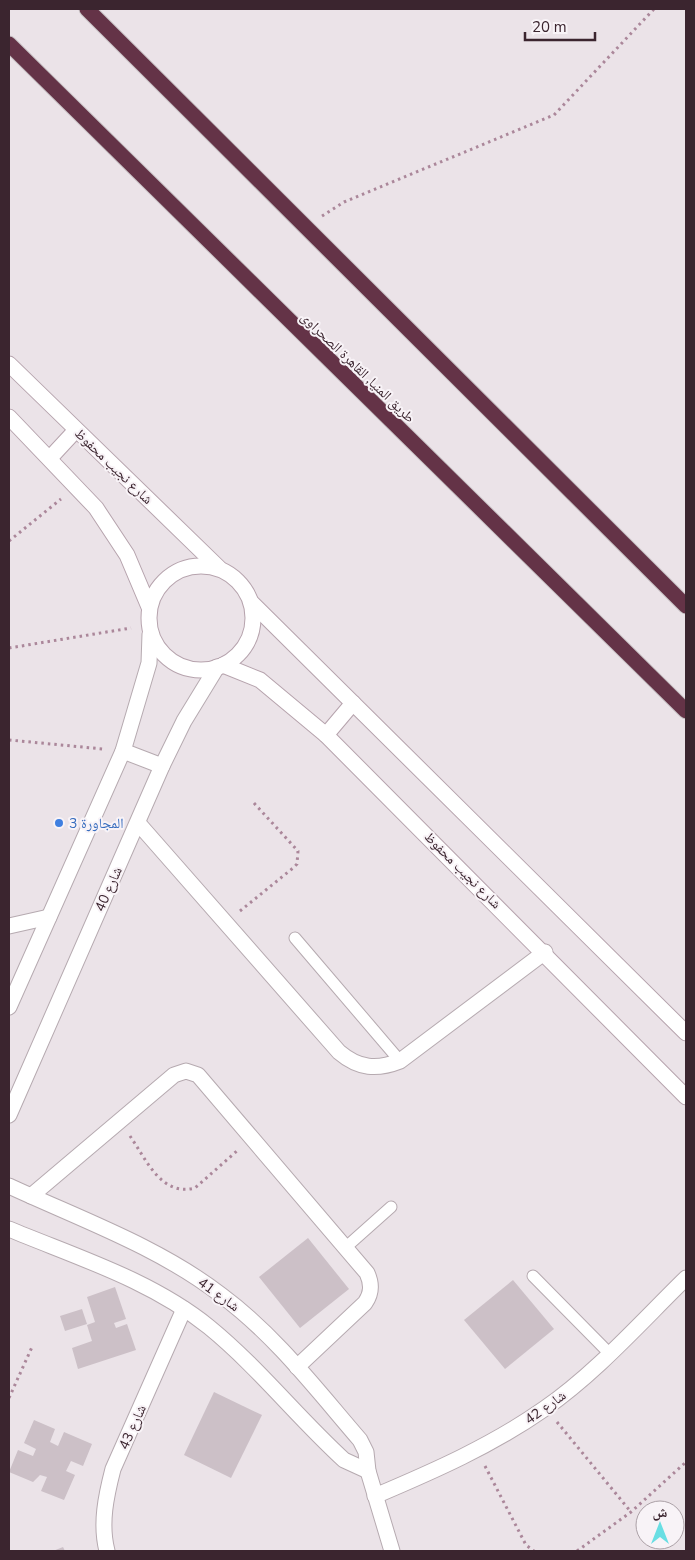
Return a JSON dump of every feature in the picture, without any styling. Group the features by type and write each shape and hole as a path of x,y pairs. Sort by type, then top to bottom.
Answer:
{"highway":[{"path":"86,9 686,606"},
{"name":"طريق المنيا, القاهرة الصحراوى","path":"9,44 241,275 686,711"}],"street":[{"name":"شارع نجيب محفوظ","path":"9,364 218,568"},
{"path":"9,418 77,486 113,531 135,572 149,607 149,663 123,751 9,1007"},
{"path":"50,458 76,430"},
{"path":"149,607 160,584 169,576 193,566 206,565 218,568 238,581 251,602 686,1033"},
{"path":"149,629 156,646 177,664 190,669 220,666 234,658 249,639 253,614 251,602"},
{"name":"شارع نجيب محفوظ","path":"220,666 260,680 326,735 545,952 686,1097"},
{"name":"شارع 40","path":"9,1114 162,766 184,721 220,666"},
{"path":"326,735 353,703"},
{"path":"123,751 162,766"},
{"path":"138,823 339,1052 349,1060 362,1066 375,1068 400,1061 545,952"},
{"path":"9,926 49,917"},
{"path":"31,1196 174,1075 186,1071 198,1075 367,1273 371,1289 366,1303 297,1366"},
{"name":"شارع 41","path":"9,1186 163,1258 193,1275 246,1315 297,1366 360,1440 366,1452 368,1471 392,1551"},
{"path":"9,1229 122,1276 184,1309 229,1344 344,1460 368,1471"},
{"name":"شارع 42","path":"375,1496 477,1450 545,1408 609,1353 686,1278"},
{"name":"شارع 43","path":"107,1551 104,1520 106,1494 113,1470 184,1309"}],"lane":[{"path":"295,938 400,1061"},
{"path":"345,1248 391,1207"},
{"path":"533,1276 609,1353"}],"path":[{"path":"306,226 344,202 554,115 654,9"},
{"path":"9,541 77,486"},
{"path":"9,648 149,629"},
{"path":"9,740 123,751"},
{"path":"225,922 293,868 299,857 298,852 253,802"},
{"path":"120,1120 162,1182 172,1188 186,1190 195,1188 251,1138"},
{"path":"9,1398 32,1348"},
{"path":"545,1408 631,1512"},
{"path":"477,1450 526,1545 534,1551"},
{"path":"577,1551 631,1512 686,1462"}],"building":[{"path":"308,1238 349,1289 300,1328 259,1277"},
{"path":"513,1280 554,1329 505,1369 464,1320"},
{"path":"115,1287 126,1319 114,1323 116,1328 127,1324 136,1350 78,1369 72,1348 92,1341 87,1325 95,1322 87,1297"},
{"path":"82,1309 87,1324 65,1331 60,1316"},
{"path":"214,1392 262,1415 231,1478 184,1455"},
{"path":"34,1420 55,1429 50,1442 58,1446 64,1432 92,1444 83,1466 71,1461 66,1471 75,1475 64,1500 41,1491 47,1477 40,1475 33,1482 9,1472 18,1450 33,1456 36,1449 24,1443"},
{"path":"63,1547 65,1551 53,1551"}],"place":[{"name":"المجاورة 3","path":"59,823"}]}
